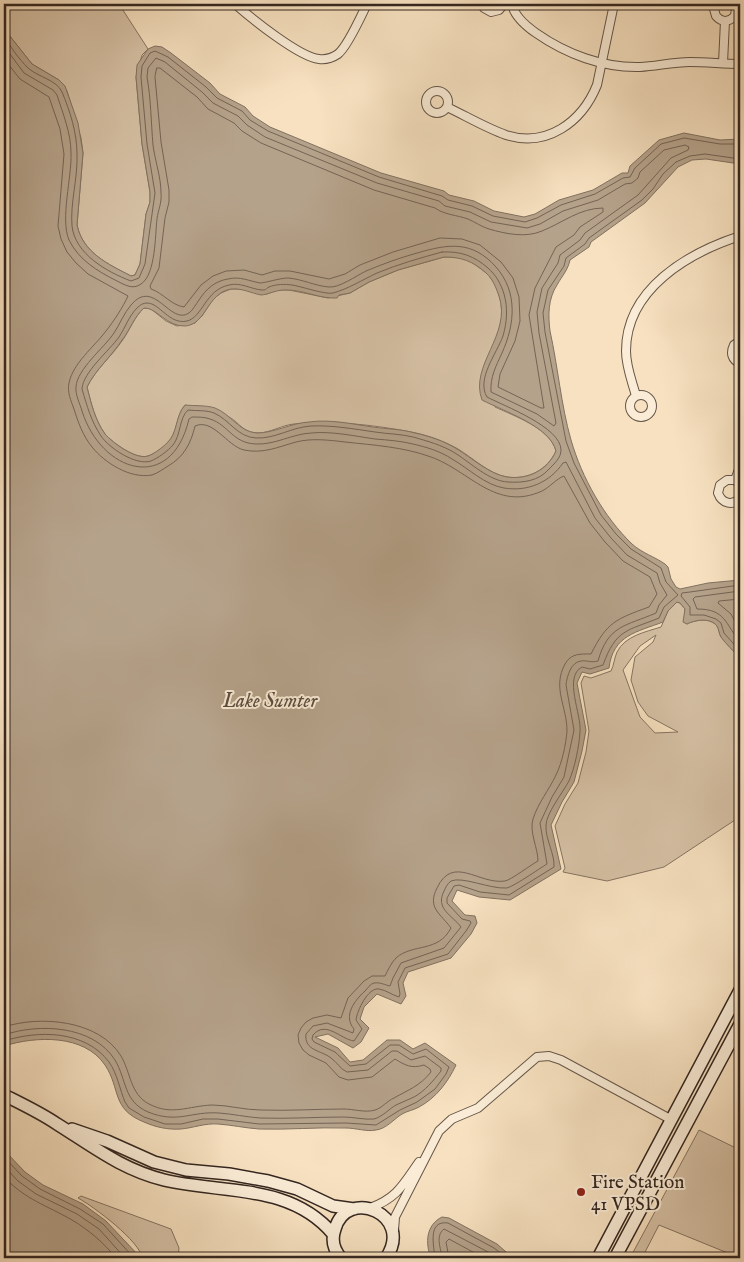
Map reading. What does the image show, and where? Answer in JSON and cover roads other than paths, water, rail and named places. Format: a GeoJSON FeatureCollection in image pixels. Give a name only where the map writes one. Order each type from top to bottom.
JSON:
{"type":"FeatureCollection","features":[{"type":"Feature","properties":{"kind":"main road"},"geometry":{"type":"LineString","coordinates":[[598,1258],[740,990]]}},
{"type":"Feature","properties":{"kind":"main road"},"geometry":{"type":"LineString","coordinates":[[615,1258],[740,1024]]}},
{"type":"Feature","properties":{"kind":"main road"},"geometry":{"type":"LineString","coordinates":[[5,1096],[56,1123],[96,1151],[129,1168],[163,1180],[198,1187],[264,1194],[295,1204],[323,1222],[333,1234],[337,1255]]}},
{"type":"Feature","properties":{"kind":"main road"},"geometry":{"type":"LineString","coordinates":[[672,1120],[686,1127]]}},
{"type":"Feature","properties":{"kind":"main road"},"geometry":{"type":"LineString","coordinates":[[56,1123],[108,1141],[154,1162],[186,1170],[229,1174],[268,1181],[297,1189],[333,1206],[354,1209],[370,1208],[379,1212],[391,1226],[396,1258]]}},
{"type":"Feature","properties":{"kind":"main road"},"geometry":{"type":"LineString","coordinates":[[333,1234],[340,1219],[354,1209]]}},
{"type":"Feature","properties":{"kind":"main road"},"geometry":{"type":"LineString","coordinates":[[386,1258],[391,1250],[393,1238]]}},
{"type":"Feature","properties":{"kind":"street"},"geometry":{"type":"LineString","coordinates":[[235,4],[277,37],[322,60],[332,57],[343,48],[367,4]]}},
{"type":"Feature","properties":{"kind":"street"},"geometry":{"type":"LineString","coordinates":[[482,4],[487,11],[495,12],[502,8],[504,4]]}},
{"type":"Feature","properties":{"kind":"street"},"geometry":{"type":"LineString","coordinates":[[512,4],[515,13],[521,20],[542,38],[578,56],[624,67],[690,62],[740,64]]}},
{"type":"Feature","properties":{"kind":"street"},"geometry":{"type":"LineString","coordinates":[[447,107],[507,135],[525,138],[543,136],[564,128],[581,114],[595,90],[614,4]]}},
{"type":"Feature","properties":{"kind":"street"},"geometry":{"type":"LineString","coordinates":[[716,4],[714,10],[716,16],[725,21],[735,16],[735,4]]}},
{"type":"Feature","properties":{"kind":"street"},"geometry":{"type":"LineString","coordinates":[[723,63],[725,21]]}},
{"type":"Feature","properties":{"kind":"street"},"geometry":{"type":"LineString","coordinates":[[636,396],[629,374],[626,350],[631,320],[640,302],[658,281],[688,260],[740,236]]}},
{"type":"Feature","properties":{"kind":"street"},"geometry":{"type":"LineString","coordinates":[[740,341],[734,346],[732,353],[735,360],[740,363]]}},
{"type":"Feature","properties":{"kind":"street"},"geometry":{"type":"LineString","coordinates":[[740,467],[738,482],[727,480],[718,489],[722,500],[729,503],[736,502],[740,498]]}},
{"type":"Feature","properties":{"kind":"street"},"geometry":{"type":"LineString","coordinates":[[370,1208],[384,1202],[397,1193],[445,1124],[478,1108],[536,1057],[549,1056],[561,1060],[672,1120]]}},
{"type":"Feature","properties":{"kind":"street"},"geometry":{"type":"LineString","coordinates":[[393,1238],[395,1217],[429,1148]]}},
{"type":"Feature","properties":{"kind":"water","name":"Lake Sumter"},"geometry":{"type":"Polygon","coordinates":[[[4,4],[7,4],[5,24],[9,35],[32,64],[59,80],[65,86],[78,123],[83,153],[77,225],[80,235],[91,250],[105,262],[131,276],[135,275],[140,264],[146,214],[150,202],[142,144],[136,77],[137,65],[148,49],[155,46],[162,47],[171,53],[210,83],[220,94],[245,107],[253,116],[270,127],[381,173],[474,201],[494,211],[524,217],[535,214],[559,200],[593,190],[622,173],[628,173],[630,166],[659,140],[684,133],[720,140],[740,139],[740,164],[706,159],[692,160],[678,167],[645,203],[591,242],[589,247],[570,260],[554,290],[550,301],[549,313],[550,331],[571,440],[581,468],[595,496],[612,522],[632,544],[668,567],[671,579],[676,587],[680,589],[708,583],[740,580],[740,657],[723,640],[718,627],[714,623],[707,620],[694,621],[687,624],[683,622],[685,609],[677,602],[668,611],[663,622],[636,632],[621,642],[615,648],[609,668],[590,674],[582,672],[577,683],[586,730],[582,751],[574,782],[551,825],[561,869],[510,900],[479,897],[457,890],[452,901],[465,915],[475,916],[477,923],[471,934],[451,958],[408,972],[403,983],[406,996],[401,1004],[377,994],[364,1007],[360,1019],[369,1028],[361,1042],[353,1048],[328,1034],[315,1037],[338,1048],[350,1062],[363,1060],[387,1040],[400,1040],[413,1049],[425,1043],[456,1065],[441,1089],[425,1103],[402,1114],[387,1126],[376,1130],[369,1131],[350,1128],[259,1129],[223,1124],[171,1129],[148,1124],[126,1111],[121,1105],[105,1065],[96,1055],[85,1048],[59,1040],[44,1039],[4,1046],[4,4]],[[450,257],[398,270],[369,282],[350,293],[339,295],[337,298],[293,290],[280,290],[261,295],[231,289],[217,296],[198,320],[185,326],[173,323],[144,308],[137,315],[125,336],[87,387],[99,423],[105,434],[113,442],[137,456],[143,457],[153,454],[171,439],[185,405],[215,408],[226,414],[245,430],[257,433],[317,421],[341,422],[399,430],[426,436],[457,449],[487,469],[500,475],[515,478],[530,475],[543,468],[552,458],[556,451],[552,442],[545,434],[525,420],[482,400],[481,374],[500,324],[501,310],[497,290],[488,275],[476,265],[450,257]]]}},
{"type":"Feature","properties":{"kind":"water"},"geometry":{"type":"Polygon","coordinates":[[[4,1150],[25,1172],[43,1185],[83,1204],[106,1221],[139,1256],[137,1258],[4,1258],[4,1150]]]}},
{"type":"Feature","properties":{"kind":"water"},"geometry":{"type":"Polygon","coordinates":[[[442,1217],[449,1218],[497,1244],[513,1258],[431,1258],[428,1235],[433,1225],[442,1217]]]}},
{"type":"Feature","properties":{"kind":"place","name":"Fire Station 41 VPSD"},"geometry":{"type":"Point","coordinates":[581,1192]}}]}
